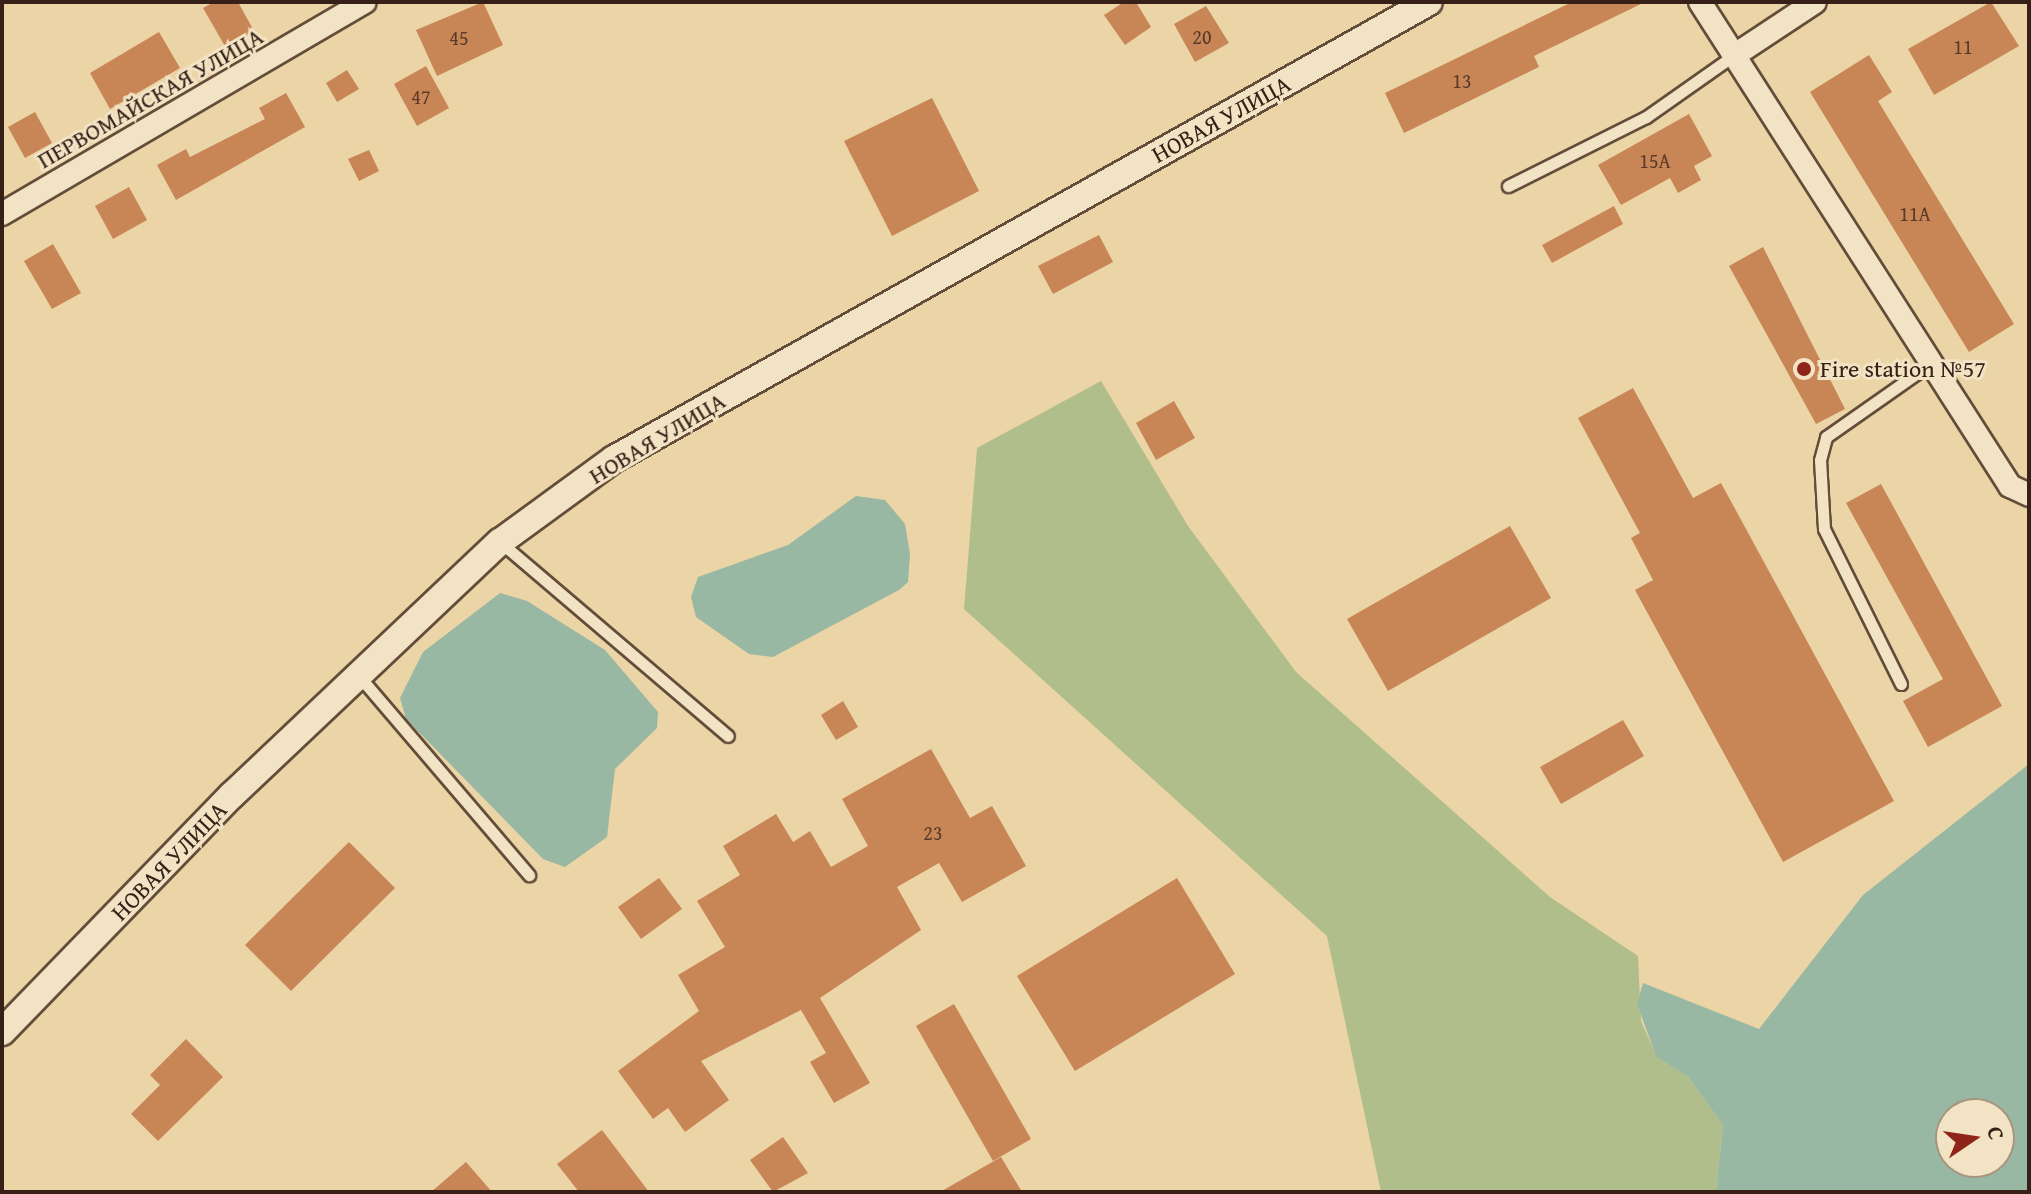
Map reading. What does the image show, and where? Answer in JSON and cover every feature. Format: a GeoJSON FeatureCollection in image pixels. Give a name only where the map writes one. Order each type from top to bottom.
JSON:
{"type":"FeatureCollection","features":[{"type":"Feature","properties":{"kind":"street","name":"ПЕРВОМАЙСКАЯ УЛИЦА"},"geometry":{"type":"LineString","coordinates":[[2,214],[365,2]]}},
{"type":"Feature","properties":{"kind":"street","name":"НОВАЯ УЛИЦА"},"geometry":{"type":"LineString","coordinates":[[2,1032],[358,676],[500,542],[614,459],[1429,2]]}},
{"type":"Feature","properties":{"kind":"street"},"geometry":{"type":"LineString","coordinates":[[1700,2],[1738,53],[2010,486],[2029,495]]}},
{"type":"Feature","properties":{"kind":"street"},"geometry":{"type":"LineString","coordinates":[[1738,53],[1815,2]]}},
{"type":"Feature","properties":{"kind":"lane"},"geometry":{"type":"LineString","coordinates":[[1508,186],[1646,117],[1738,53]]}},
{"type":"Feature","properties":{"kind":"lane"},"geometry":{"type":"LineString","coordinates":[[1901,684],[1824,529],[1820,460],[1826,437],[1933,361]]}},
{"type":"Feature","properties":{"kind":"lane"},"geometry":{"type":"LineString","coordinates":[[500,542],[728,736]]}},
{"type":"Feature","properties":{"kind":"lane"},"geometry":{"type":"LineString","coordinates":[[358,676],[529,875]]}},
{"type":"Feature","properties":{"kind":"shaded area"},"geometry":{"type":"Polygon","coordinates":[[[1101,381],[1188,526],[1296,672],[1550,897],[1638,956],[1641,1021],[1656,1055],[1688,1077],[1723,1125],[1716,1192],[1381,1192],[1327,936],[964,609],[977,448],[1101,381]]]}},
{"type":"Feature","properties":{"kind":"shaded area"},"geometry":{"type":"Polygon","coordinates":[[[856,496],[885,500],[905,524],[910,554],[908,582],[899,590],[773,657],[749,654],[696,617],[691,597],[698,577],[788,545],[856,496]]]}},
{"type":"Feature","properties":{"kind":"shaded area"},"geometry":{"type":"Polygon","coordinates":[[[500,593],[527,601],[605,650],[658,712],[657,728],[615,769],[607,837],[565,867],[543,859],[406,719],[400,698],[423,652],[500,593]]]}},
{"type":"Feature","properties":{"kind":"shaded area"},"geometry":{"type":"Polygon","coordinates":[[[2029,764],[2029,1192],[1716,1192],[1723,1125],[1688,1077],[1656,1056],[1637,1004],[1643,983],[1759,1029],[1863,895],[2029,764]]]}},
{"type":"Feature","properties":{"kind":"building"},"geometry":{"type":"Polygon","coordinates":[[[214,2],[238,2],[254,31],[226,48],[203,8],[214,2]]]}},
{"type":"Feature","properties":{"kind":"building"},"geometry":{"type":"Polygon","coordinates":[[[483,2],[503,45],[437,76],[416,30],[483,2]]]}},
{"type":"Feature","properties":{"kind":"building"},"geometry":{"type":"Polygon","coordinates":[[[1124,2],[1136,2],[1151,27],[1125,45],[1104,15],[1124,2]]]}},
{"type":"Feature","properties":{"kind":"building"},"geometry":{"type":"Polygon","coordinates":[[[1572,2],[1645,2],[1534,56],[1539,67],[1404,133],[1385,93],[1572,2]]]}},
{"type":"Feature","properties":{"kind":"building"},"geometry":{"type":"Polygon","coordinates":[[[1991,2],[2019,46],[1934,95],[1908,49],[1991,2]]]}},
{"type":"Feature","properties":{"kind":"building"},"geometry":{"type":"Polygon","coordinates":[[[1206,6],[1229,43],[1195,62],[1174,24],[1206,6]]]}},
{"type":"Feature","properties":{"kind":"building"},"geometry":{"type":"Polygon","coordinates":[[[159,32],[180,68],[110,109],[90,73],[159,32]]]}},
{"type":"Feature","properties":{"kind":"building"},"geometry":{"type":"Polygon","coordinates":[[[1869,55],[1892,92],[1878,101],[2014,324],[1969,352],[1810,92],[1869,55]]]}},
{"type":"Feature","properties":{"kind":"building"},"geometry":{"type":"Polygon","coordinates":[[[426,66],[449,108],[417,126],[394,84],[426,66]]]}},
{"type":"Feature","properties":{"kind":"building"},"geometry":{"type":"Polygon","coordinates":[[[347,70],[359,89],[337,102],[326,83],[347,70]]]}},
{"type":"Feature","properties":{"kind":"building"},"geometry":{"type":"Polygon","coordinates":[[[286,93],[305,127],[176,200],[157,165],[186,149],[190,157],[265,119],[259,108],[286,93]]]}},
{"type":"Feature","properties":{"kind":"building"},"geometry":{"type":"Polygon","coordinates":[[[932,98],[979,191],[892,236],[844,141],[932,98]]]}},
{"type":"Feature","properties":{"kind":"building"},"geometry":{"type":"Polygon","coordinates":[[[35,112],[52,143],[25,158],[8,127],[35,112]]]}},
{"type":"Feature","properties":{"kind":"building"},"geometry":{"type":"Polygon","coordinates":[[[1689,114],[1712,156],[1694,166],[1701,180],[1678,193],[1670,178],[1621,205],[1598,165],[1689,114]]]}},
{"type":"Feature","properties":{"kind":"building"},"geometry":{"type":"Polygon","coordinates":[[[369,150],[379,171],[359,181],[348,159],[369,150]]]}},
{"type":"Feature","properties":{"kind":"building"},"geometry":{"type":"Polygon","coordinates":[[[129,187],[147,220],[113,239],[95,206],[129,187]]]}},
{"type":"Feature","properties":{"kind":"building"},"geometry":{"type":"Polygon","coordinates":[[[1614,206],[1623,224],[1552,263],[1542,245],[1614,206]]]}},
{"type":"Feature","properties":{"kind":"building"},"geometry":{"type":"Polygon","coordinates":[[[1099,235],[1113,262],[1053,294],[1038,266],[1099,235]]]}},
{"type":"Feature","properties":{"kind":"building"},"geometry":{"type":"Polygon","coordinates":[[[53,244],[81,293],[52,309],[24,261],[53,244]]]}},
{"type":"Feature","properties":{"kind":"building","name":"Fire station №57"},"geometry":{"type":"Polygon","coordinates":[[[1763,247],[1845,409],[1816,424],[1729,266],[1763,247]]]}},
{"type":"Feature","properties":{"kind":"building"},"geometry":{"type":"Polygon","coordinates":[[[1633,388],[1693,498],[1721,483],[1894,801],[1783,862],[1635,590],[1653,580],[1631,538],[1640,533],[1578,418],[1633,388]]]}},
{"type":"Feature","properties":{"kind":"building"},"geometry":{"type":"Polygon","coordinates":[[[1174,401],[1195,438],[1156,460],[1136,423],[1174,401]]]}},
{"type":"Feature","properties":{"kind":"building"},"geometry":{"type":"Polygon","coordinates":[[[1881,484],[2002,706],[1928,747],[1903,701],[1943,679],[1846,503],[1881,484]]]}},
{"type":"Feature","properties":{"kind":"building"},"geometry":{"type":"Polygon","coordinates":[[[1510,526],[1551,598],[1388,691],[1347,619],[1510,526]]]}},
{"type":"Feature","properties":{"kind":"building"},"geometry":{"type":"Polygon","coordinates":[[[843,701],[858,727],[836,740],[821,715],[843,701]]]}},
{"type":"Feature","properties":{"kind":"building"},"geometry":{"type":"Polygon","coordinates":[[[1623,720],[1644,756],[1561,804],[1540,767],[1623,720]]]}},
{"type":"Feature","properties":{"kind":"building"},"geometry":{"type":"Polygon","coordinates":[[[931,749],[970,818],[992,806],[1026,866],[962,902],[939,863],[897,887],[921,930],[820,998],[870,1083],[834,1103],[810,1062],[826,1053],[801,1010],[701,1061],[729,1100],[685,1132],[668,1108],[653,1119],[618,1071],[699,1011],[678,975],[725,947],[697,901],[740,875],[723,846],[776,814],[793,842],[810,831],[831,867],[868,846],[842,799],[931,749]]]}},
{"type":"Feature","properties":{"kind":"building"},"geometry":{"type":"Polygon","coordinates":[[[349,842],[395,888],[291,991],[245,945],[349,842]]]}},
{"type":"Feature","properties":{"kind":"building"},"geometry":{"type":"Polygon","coordinates":[[[659,878],[682,909],[641,939],[618,907],[659,878]]]}},
{"type":"Feature","properties":{"kind":"building"},"geometry":{"type":"Polygon","coordinates":[[[1177,878],[1235,974],[1075,1071],[1017,976],[1177,878]]]}},
{"type":"Feature","properties":{"kind":"building"},"geometry":{"type":"Polygon","coordinates":[[[954,1004],[1031,1139],[993,1161],[916,1026],[954,1004]]]}},
{"type":"Feature","properties":{"kind":"building"},"geometry":{"type":"Polygon","coordinates":[[[186,1039],[223,1077],[158,1141],[131,1114],[160,1085],[150,1075],[186,1039]]]}},
{"type":"Feature","properties":{"kind":"building"},"geometry":{"type":"Polygon","coordinates":[[[602,1130],[649,1192],[579,1192],[557,1164],[602,1130]]]}},
{"type":"Feature","properties":{"kind":"building"},"geometry":{"type":"Polygon","coordinates":[[[783,1137],[808,1173],[773,1192],[750,1160],[783,1137]]]}},
{"type":"Feature","properties":{"kind":"building"},"geometry":{"type":"Polygon","coordinates":[[[1001,1157],[1022,1192],[940,1192],[1001,1157]]]}},
{"type":"Feature","properties":{"kind":"building"},"geometry":{"type":"Polygon","coordinates":[[[466,1162],[492,1192],[431,1192],[466,1162]]]}},
{"type":"Feature","properties":{"kind":"place","name":"Fire station №57"},"geometry":{"type":"Point","coordinates":[1804,369]}}]}
